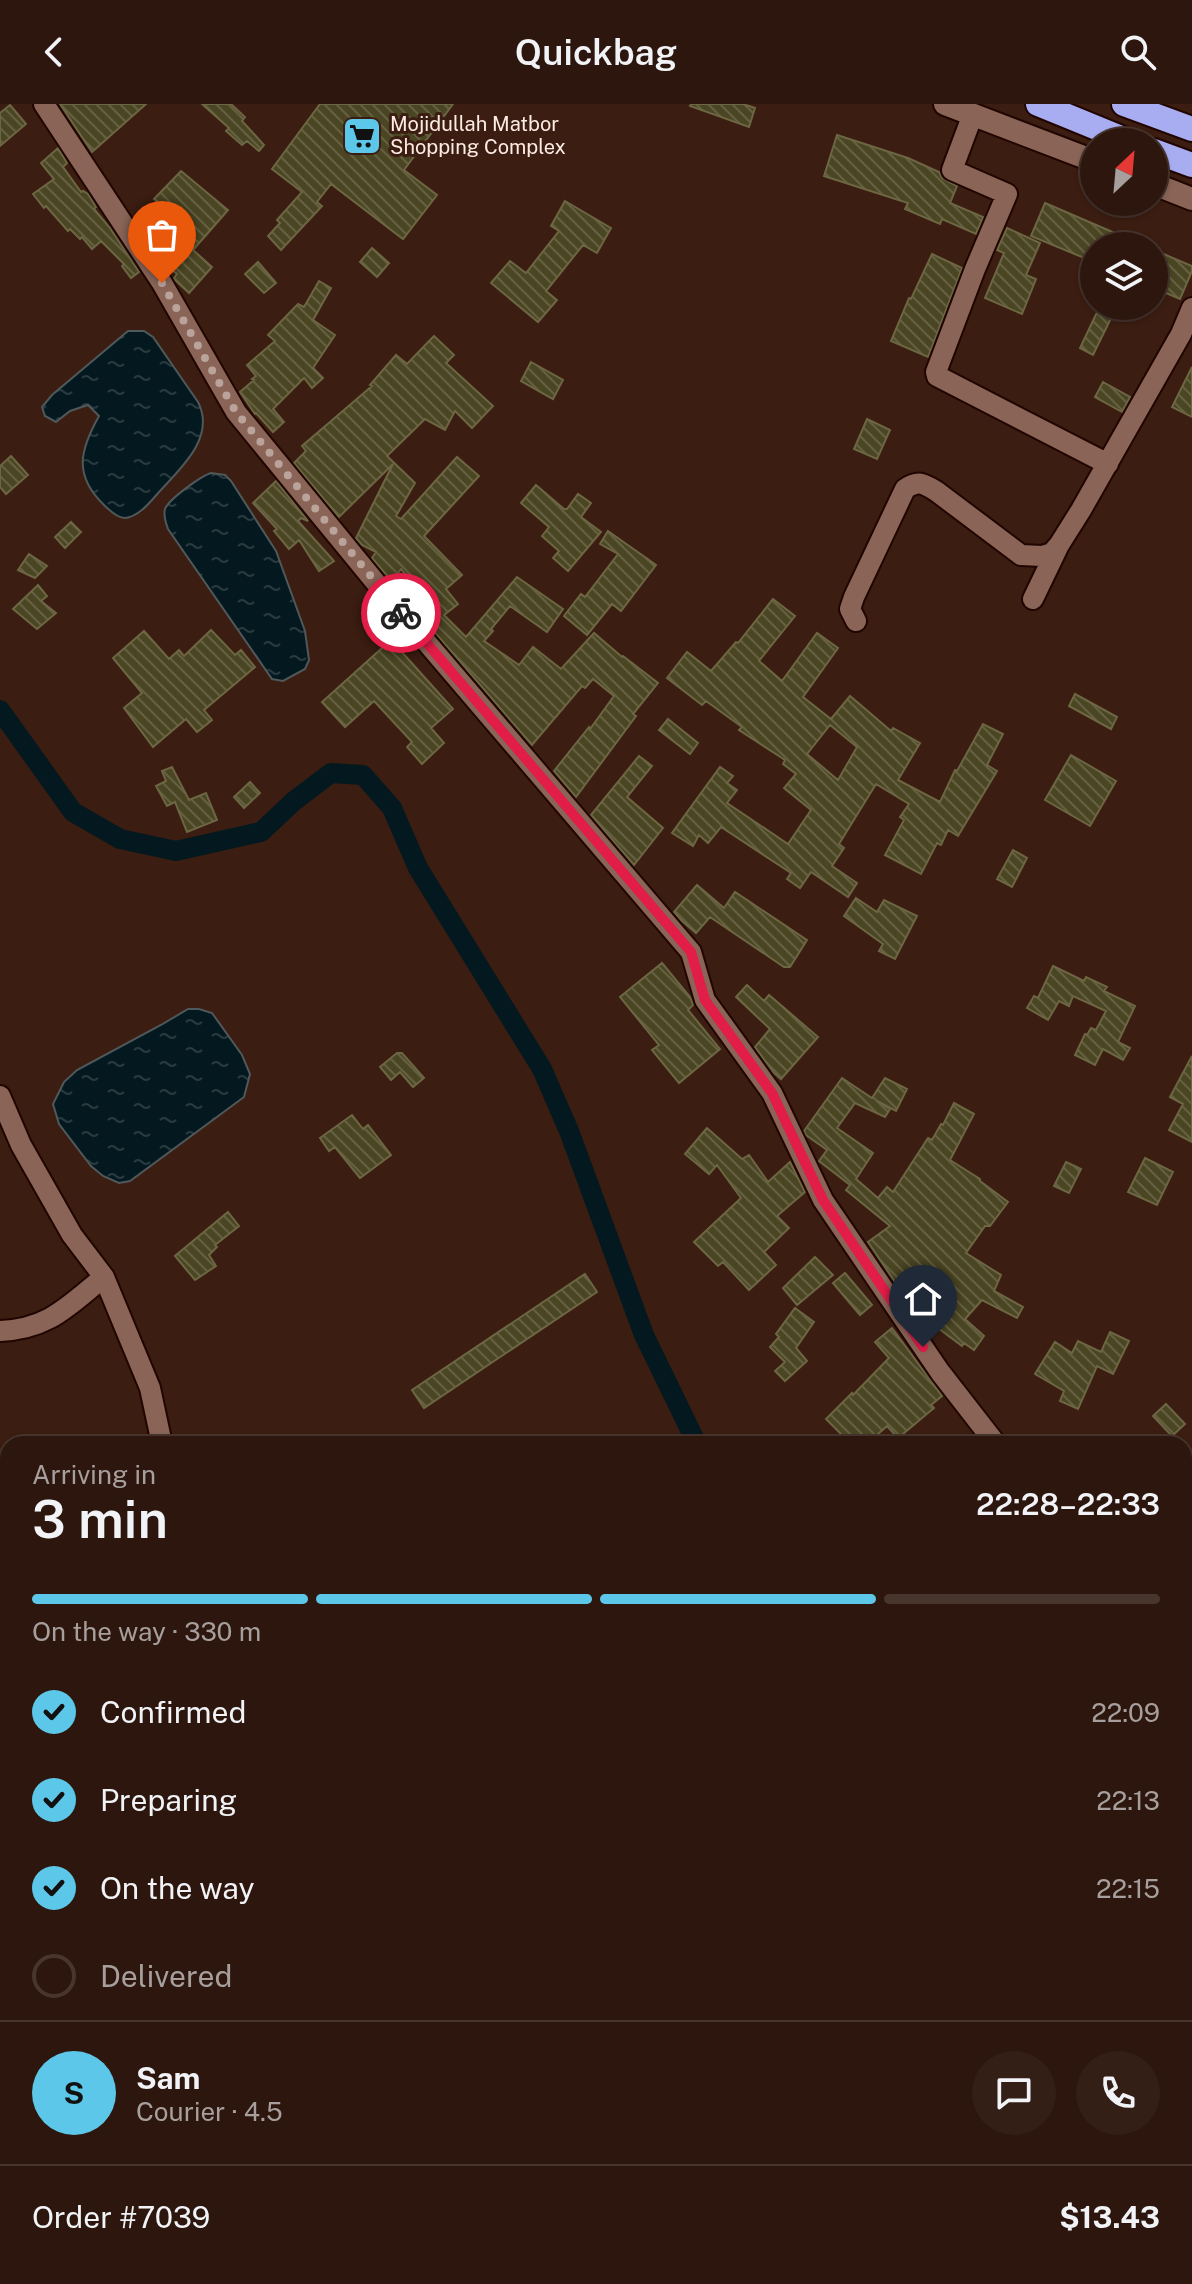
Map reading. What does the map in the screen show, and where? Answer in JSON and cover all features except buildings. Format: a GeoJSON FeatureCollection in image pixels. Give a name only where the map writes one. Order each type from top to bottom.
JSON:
{"type":"FeatureCollection","features":[{"type":"Feature","properties":{"kind":"highway"},"geometry":{"type":"LineString","coordinates":[[1038,104],[1097,128]]}},
{"type":"Feature","properties":{"kind":"highway"},"geometry":{"type":"LineString","coordinates":[[1124,104],[1192,129]]}},
{"type":"Feature","properties":{"kind":"highway"},"geometry":{"type":"LineString","coordinates":[[1168,156],[1192,165]]}},
{"type":"Feature","properties":{"kind":"street"},"geometry":{"type":"LineString","coordinates":[[44,104],[162,283],[236,412],[410,625],[691,952],[705,1000],[772,1093],[823,1200],[940,1372],[990,1436]]}},
{"type":"Feature","properties":{"kind":"street"},"geometry":{"type":"LineString","coordinates":[[945,104],[1080,156]]}},
{"type":"Feature","properties":{"kind":"street"},"geometry":{"type":"LineString","coordinates":[[973,114],[952,170],[1007,194],[975,269],[937,376],[1108,464]]}},
{"type":"Feature","properties":{"kind":"street"},"geometry":{"type":"LineString","coordinates":[[1168,190],[1192,199]]}},
{"type":"Feature","properties":{"kind":"street"},"geometry":{"type":"LineString","coordinates":[[1033,599],[1059,545],[1181,334],[1192,308]]}},
{"type":"Feature","properties":{"kind":"street"},"geometry":{"type":"LineString","coordinates":[[856,621],[850,609],[854,597],[905,489],[914,483],[922,482],[936,491],[1021,555],[1042,556],[1052,553],[1059,545]]}},
{"type":"Feature","properties":{"kind":"street"},"geometry":{"type":"LineString","coordinates":[[0,1096],[21,1145],[72,1235],[104,1277],[150,1388],[160,1436]]}},
{"type":"Feature","properties":{"kind":"street"},"geometry":{"type":"LineString","coordinates":[[0,1331],[23,1330],[51,1319],[104,1277]]}},
{"type":"Feature","properties":{"kind":"water"},"geometry":{"type":"Polygon","coordinates":[[[128,331],[144,331],[153,337],[198,402],[203,427],[194,451],[177,473],[144,508],[125,518],[104,505],[87,483],[84,473],[84,451],[99,416],[88,405],[70,411],[56,422],[45,416],[42,407],[128,331]]]}},
{"type":"Feature","properties":{"kind":"water"},"geometry":{"type":"Polygon","coordinates":[[[211,473],[225,475],[231,481],[276,551],[305,631],[309,660],[305,669],[283,681],[272,679],[168,529],[164,514],[168,505],[186,488],[211,473]]]}},
{"type":"Feature","properties":{"kind":"water"},"geometry":{"type":"Polygon","coordinates":[[[188,1009],[212,1013],[242,1055],[250,1074],[244,1097],[130,1181],[119,1183],[103,1176],[91,1166],[59,1124],[53,1104],[64,1082],[77,1070],[188,1009]]]}},
{"type":"Feature","properties":{"kind":"waterway"},"geometry":{"type":"LineString","coordinates":[[0,710],[73,812],[120,839],[176,851],[261,832],[294,801],[331,773],[363,775],[392,808],[418,868],[542,1069],[569,1131],[644,1335],[693,1436]]}},
{"type":"Feature","properties":{"kind":"way so far"},"geometry":{"type":"LineString","coordinates":[[162,283],[236,412],[401,613]]}},
{"type":"Feature","properties":{"kind":"place","name":"Mojidullah Matbor Shopping Complex"},"geometry":{"type":"Point","coordinates":[362,136]}},
{"type":"Feature","properties":{"kind":"route"},"geometry":{"type":"LineString","coordinates":[[401,613],[691,952],[705,1000],[772,1093],[823,1200],[923,1347]]}}]}
